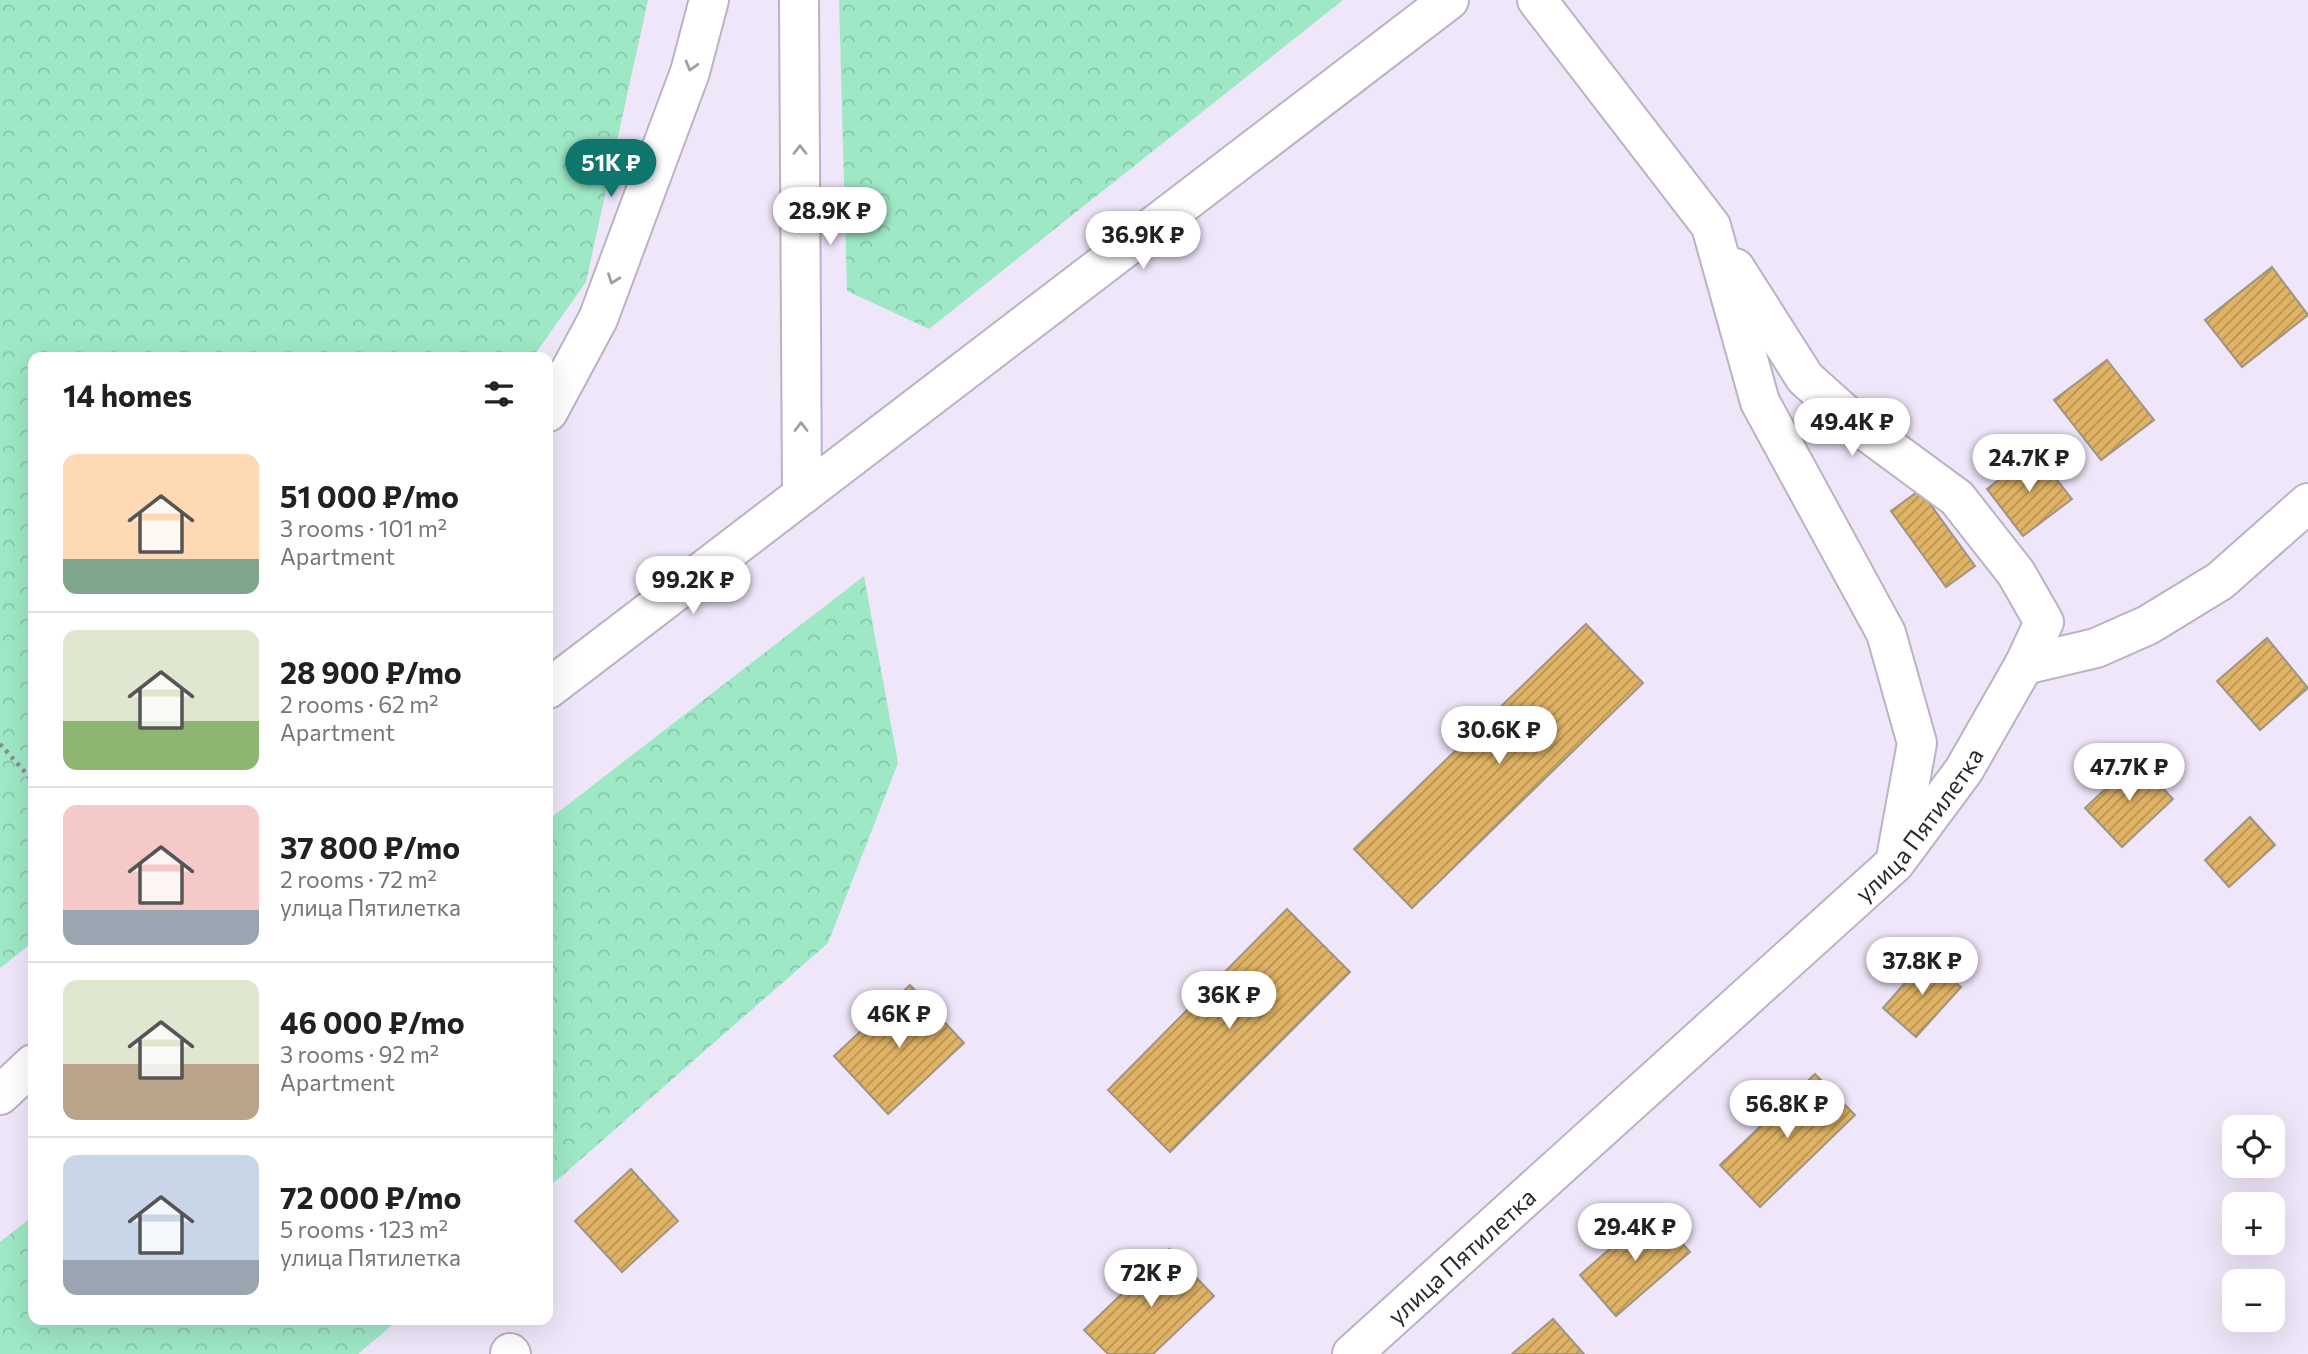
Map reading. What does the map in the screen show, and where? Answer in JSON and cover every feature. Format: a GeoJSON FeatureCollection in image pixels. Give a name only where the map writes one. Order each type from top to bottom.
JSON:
{"type":"FeatureCollection","features":[{"type":"Feature","properties":{"kind":"street"},"geometry":{"type":"LineString","coordinates":[[553,403],[598,318],[690,72],[709,0]]}},
{"type":"Feature","properties":{"kind":"street"},"geometry":{"type":"LineString","coordinates":[[799,0],[802,495]]}},
{"type":"Feature","properties":{"kind":"street"},"geometry":{"type":"LineString","coordinates":[[553,685],[1449,0]]}},
{"type":"Feature","properties":{"kind":"street"},"geometry":{"type":"LineString","coordinates":[[1537,0],[1711,226],[1760,402],[1886,633],[1917,743],[1895,863]]}},
{"type":"Feature","properties":{"kind":"street","name":"улица Пятилетка"},"geometry":{"type":"LineString","coordinates":[[1352,1354],[1895,863],[1964,770],[2024,665],[2044,622],[2016,573],[1956,498],[1855,423],[1805,378],[1715,237]]}},
{"type":"Feature","properties":{"kind":"street"},"geometry":{"type":"LineString","coordinates":[[2024,665],[2096,648],[2148,625],[2220,581],[2308,503]]}},
{"type":"Feature","properties":{"kind":"street"},"geometry":{"type":"LineString","coordinates":[[0,1095],[28,1069]]}},
{"type":"Feature","properties":{"kind":"street"},"geometry":{"type":"LineString","coordinates":[[0,1103],[28,1082]]}},
{"type":"Feature","properties":{"kind":"path"},"geometry":{"type":"LineString","coordinates":[[0,744],[28,775]]}},
{"type":"Feature","properties":{"kind":"green space"},"geometry":{"type":"Polygon","coordinates":[[[0,0],[648,0],[586,282],[537,352],[28,352],[28,946],[0,968],[0,0]]]}},
{"type":"Feature","properties":{"kind":"green space"},"geometry":{"type":"Polygon","coordinates":[[[839,0],[1343,0],[929,329],[847,291],[839,0]]]}},
{"type":"Feature","properties":{"kind":"green space"},"geometry":{"type":"Polygon","coordinates":[[[864,576],[898,763],[828,943],[553,1184],[553,816],[864,576]]]}},
{"type":"Feature","properties":{"kind":"green space"},"geometry":{"type":"Polygon","coordinates":[[[28,1220],[28,1325],[392,1325],[358,1354],[0,1354],[0,1242],[28,1220]]]}},
{"type":"Feature","properties":{"kind":"building"},"geometry":{"type":"Polygon","coordinates":[[[2272,267],[2308,315],[2242,367],[2205,320],[2272,267]]]}},
{"type":"Feature","properties":{"kind":"building"},"geometry":{"type":"Polygon","coordinates":[[[2107,360],[2154,420],[2101,460],[2054,400],[2107,360]]]}},
{"type":"Feature","properties":{"kind":"building"},"geometry":{"type":"Polygon","coordinates":[[[2035,452],[2072,499],[2023,536],[1987,489],[2035,452]]]}},
{"type":"Feature","properties":{"kind":"building"},"geometry":{"type":"Polygon","coordinates":[[[1920,490],[1975,566],[1946,587],[1891,511],[1920,490]]]}},
{"type":"Feature","properties":{"kind":"building"},"geometry":{"type":"Polygon","coordinates":[[[1586,624],[1643,683],[1412,908],[1354,849],[1586,624]]]}},
{"type":"Feature","properties":{"kind":"building"},"geometry":{"type":"Polygon","coordinates":[[[2267,638],[2308,688],[2260,730],[2217,681],[2267,638]]]}},
{"type":"Feature","properties":{"kind":"building"},"geometry":{"type":"Polygon","coordinates":[[[2136,760],[2173,799],[2122,847],[2085,808],[2136,760]]]}},
{"type":"Feature","properties":{"kind":"building"},"geometry":{"type":"Polygon","coordinates":[[[2250,817],[2275,845],[2229,887],[2205,860],[2250,817]]]}},
{"type":"Feature","properties":{"kind":"building"},"geometry":{"type":"Polygon","coordinates":[[[1287,909],[1350,972],[1170,1152],[1108,1090],[1287,909]]]}},
{"type":"Feature","properties":{"kind":"building"},"geometry":{"type":"Polygon","coordinates":[[[1927,958],[1961,987],[1916,1037],[1883,1008],[1927,958]]]}},
{"type":"Feature","properties":{"kind":"building"},"geometry":{"type":"Polygon","coordinates":[[[910,985],[964,1043],[888,1114],[834,1056],[910,985]]]}},
{"type":"Feature","properties":{"kind":"building"},"geometry":{"type":"Polygon","coordinates":[[[1815,1074],[1855,1115],[1760,1207],[1720,1165],[1815,1074]]]}},
{"type":"Feature","properties":{"kind":"building"},"geometry":{"type":"Polygon","coordinates":[[[631,1169],[678,1221],[622,1272],[575,1221],[631,1169]]]}},
{"type":"Feature","properties":{"kind":"building"},"geometry":{"type":"Polygon","coordinates":[[[1653,1211],[1690,1252],[1616,1316],[1580,1275],[1653,1211]]]}},
{"type":"Feature","properties":{"kind":"building"},"geometry":{"type":"Polygon","coordinates":[[[1169,1249],[1214,1296],[1153,1354],[1108,1354],[1084,1330],[1169,1249]]]}},
{"type":"Feature","properties":{"kind":"building"},"geometry":{"type":"Polygon","coordinates":[[[1553,1319],[1584,1354],[1512,1354],[1553,1319]]]}}]}
